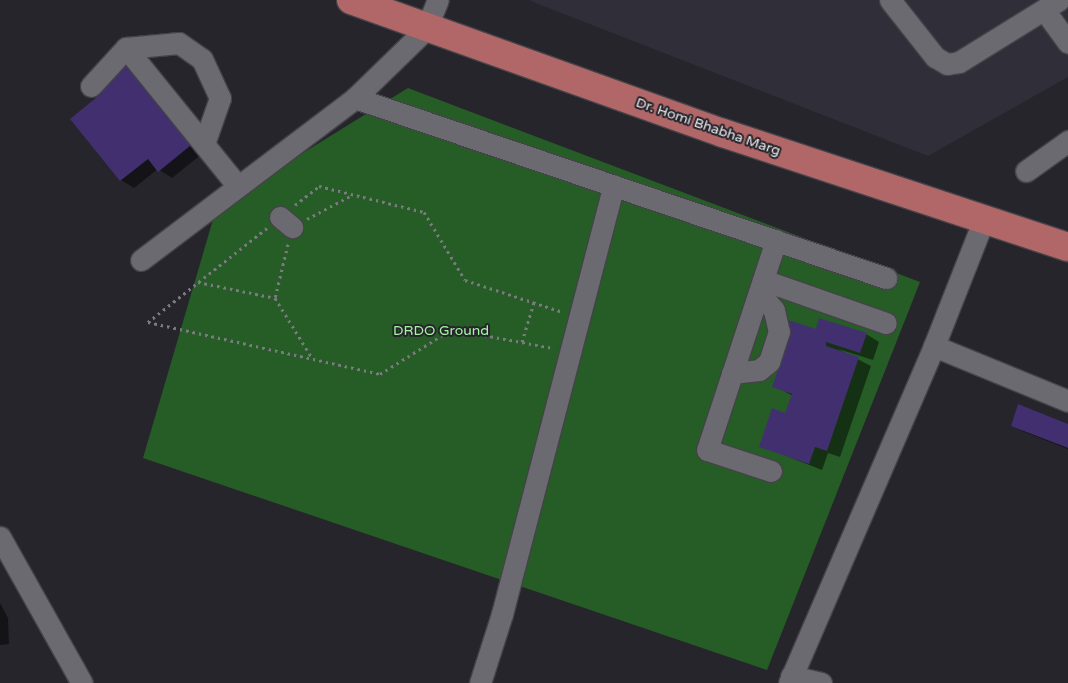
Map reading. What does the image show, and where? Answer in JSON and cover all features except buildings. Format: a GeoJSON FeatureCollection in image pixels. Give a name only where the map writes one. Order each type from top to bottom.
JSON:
{"type":"FeatureCollection","features":[{"type":"Feature","properties":{"kind":"main road","name":"Dr. Homi Bhabha Marg"},"geometry":{"type":"LineString","coordinates":[[351,0],[426,29],[1068,247]]}},
{"type":"Feature","properties":{"kind":"street"},"geometry":{"type":"LineString","coordinates":[[141,260],[237,185],[355,98],[426,29],[438,0]]}},
{"type":"Feature","properties":{"kind":"street"},"geometry":{"type":"LineString","coordinates":[[890,0],[935,57],[947,64],[959,62],[1052,6],[1068,43]]}},
{"type":"Feature","properties":{"kind":"street"},"geometry":{"type":"LineString","coordinates":[[90,86],[126,48],[179,43],[202,59],[220,98],[204,144]]}},
{"type":"Feature","properties":{"kind":"street"},"geometry":{"type":"LineString","coordinates":[[126,48],[237,185]]}},
{"type":"Feature","properties":{"kind":"street"},"geometry":{"type":"LineString","coordinates":[[355,98],[886,278]]}},
{"type":"Feature","properties":{"kind":"street"},"geometry":{"type":"LineString","coordinates":[[1026,171],[1068,141]]}},
{"type":"Feature","properties":{"kind":"street"},"geometry":{"type":"LineString","coordinates":[[480,683],[502,614],[614,185]]}},
{"type":"Feature","properties":{"kind":"street"},"geometry":{"type":"LineString","coordinates":[[821,683],[790,680],[934,346],[984,219]]}},
{"type":"Feature","properties":{"kind":"street"},"geometry":{"type":"LineString","coordinates":[[771,471],[706,450],[776,240]]}},
{"type":"Feature","properties":{"kind":"street"},"geometry":{"type":"LineString","coordinates":[[761,286],[886,323]]}},
{"type":"Feature","properties":{"kind":"street"},"geometry":{"type":"LineString","coordinates":[[732,374],[760,370],[769,362],[778,332],[774,310],[761,286]]}},
{"type":"Feature","properties":{"kind":"street"},"geometry":{"type":"LineString","coordinates":[[934,346],[1068,400]]}},
{"type":"Feature","properties":{"kind":"street"},"geometry":{"type":"LineString","coordinates":[[0,537],[79,681]]}},
{"type":"Feature","properties":{"kind":"path"},"geometry":{"type":"LineString","coordinates":[[313,359],[275,298],[286,222],[319,186],[424,212],[465,280],[580,317]]}},
{"type":"Feature","properties":{"kind":"path"},"geometry":{"type":"LineString","coordinates":[[354,195],[286,222],[198,282],[148,322],[380,374],[452,329],[570,352]]}},
{"type":"Feature","properties":{"kind":"path"},"geometry":{"type":"LineString","coordinates":[[198,282],[275,298]]}},
{"type":"Feature","properties":{"kind":"path"},"geometry":{"type":"LineString","coordinates":[[522,342],[534,302]]}},
{"type":"Feature","properties":{"kind":"shaded area"},"geometry":{"type":"Polygon","coordinates":[[[528,0],[1068,0],[1068,77],[928,156],[528,0]]]}},
{"type":"Feature","properties":{"kind":"green space","name":"DRDO Ground"},"geometry":{"type":"Polygon","coordinates":[[[408,88],[920,282],[767,670],[143,458],[217,206],[408,88]]]}}]}
